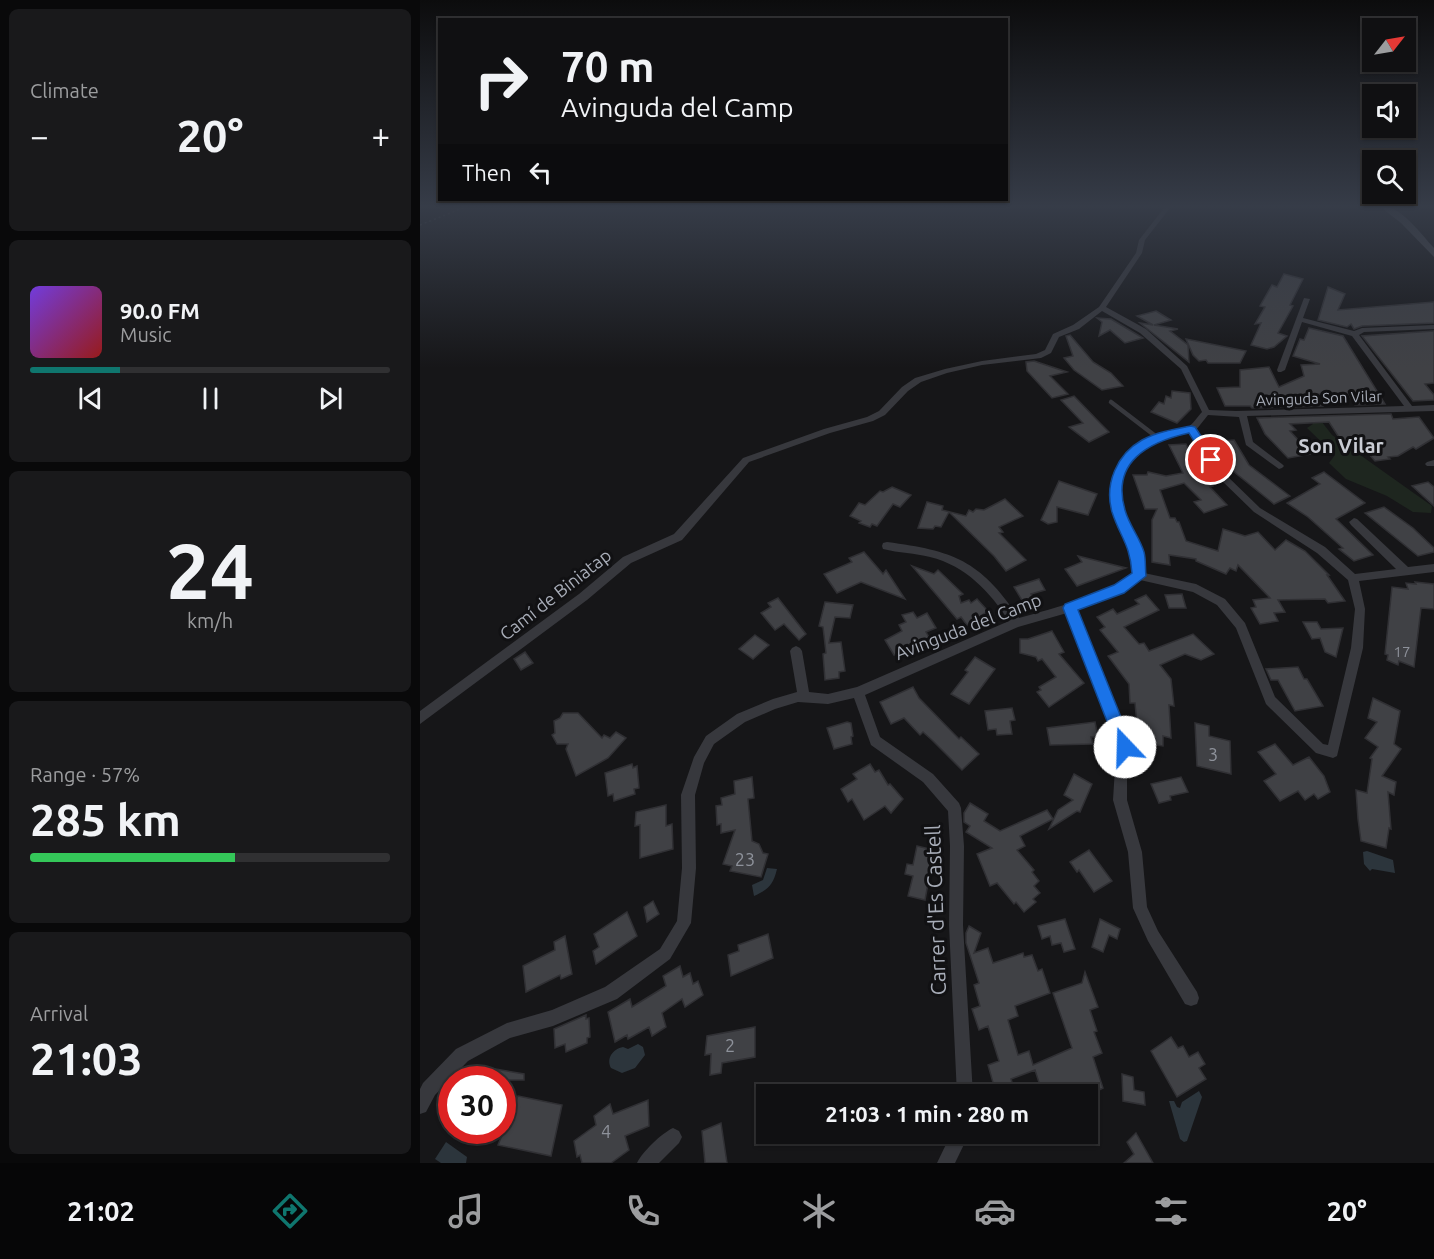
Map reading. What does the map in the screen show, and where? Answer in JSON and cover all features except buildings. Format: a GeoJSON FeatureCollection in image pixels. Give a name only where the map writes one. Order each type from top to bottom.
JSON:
{"type":"FeatureCollection","features":[{"type":"Feature","properties":{"kind":"street","name":"Camí de Biniatap"},"geometry":{"type":"LineString","coordinates":[[420,718],[503,658],[627,560],[678,537],[746,460],[826,431],[870,419],[882,413],[905,389],[927,377],[982,363],[1038,356],[1048,351],[1056,336],[1076,327],[1102,308],[1135,259]]}},
{"type":"Feature","properties":{"kind":"street"},"geometry":{"type":"LineString","coordinates":[[1281,370],[1306,299]]}},
{"type":"Feature","properties":{"kind":"street"},"geometry":{"type":"LineString","coordinates":[[1102,308],[1143,331],[1184,368],[1206,412],[1191,429],[1145,443],[1119,471],[1115,490],[1118,511],[1137,553],[1139,576],[1196,588],[1221,602],[1241,626],[1270,700],[1320,749],[1333,752],[1357,648],[1360,609],[1353,578],[1321,550],[1257,510],[1221,475],[1191,429]]}},
{"type":"Feature","properties":{"kind":"street"},"geometry":{"type":"LineString","coordinates":[[1300,319],[1355,334],[1410,409]]}},
{"type":"Feature","properties":{"kind":"street"},"geometry":{"type":"LineString","coordinates":[[1355,334],[1362,330],[1434,327]]}},
{"type":"Feature","properties":{"kind":"street","name":"Avinguda Son Vilar"},"geometry":{"type":"LineString","coordinates":[[1206,412],[1434,408]]}},
{"type":"Feature","properties":{"kind":"street"},"geometry":{"type":"LineString","coordinates":[[1242,413],[1249,443],[1279,466]]}},
{"type":"Feature","properties":{"kind":"street"},"geometry":{"type":"LineString","coordinates":[[1354,522],[1404,570]]}},
{"type":"Feature","properties":{"kind":"street"},"geometry":{"type":"LineString","coordinates":[[887,546],[936,554],[968,566],[1002,600],[1016,623]]}},
{"type":"Feature","properties":{"kind":"street"},"geometry":{"type":"LineString","coordinates":[[1353,578],[1404,570],[1427,571],[1434,568]]}},
{"type":"Feature","properties":{"kind":"street","name":"Avinguda del Camp"},"geometry":{"type":"LineString","coordinates":[[420,1106],[429,1089],[462,1055],[507,1031],[553,1018],[611,993],[665,954],[684,923],[688,868],[688,795],[698,761],[710,740],[741,718],[773,704],[804,698],[828,699],[858,692],[1016,623],[1070,608],[1119,589],[1139,576]]}},
{"type":"Feature","properties":{"kind":"street"},"geometry":{"type":"LineString","coordinates":[[1070,608],[1125,747],[1120,768],[1120,800],[1135,852],[1140,908],[1153,936],[1191,998]]}},
{"type":"Feature","properties":{"kind":"street"},"geometry":{"type":"LineString","coordinates":[[796,651],[804,698]]}},
{"type":"Feature","properties":{"kind":"street","name":"Carrer d'Es Castell"},"geometry":{"type":"LineString","coordinates":[[858,692],[875,741],[928,778],[954,808],[957,846],[956,925],[964,1084]]}},
{"type":"Feature","properties":{"kind":"street"},"geometry":{"type":"LineString","coordinates":[[646,1163],[673,1137]]}},
{"type":"Feature","properties":{"kind":"street"},"geometry":{"type":"LineString","coordinates":[[946,1163],[955,1144]]}},
{"type":"Feature","properties":{"kind":"lane"},"geometry":{"type":"LineString","coordinates":[[1111,402],[1158,438]]}},
{"type":"Feature","properties":{"kind":"shaded area"},"geometry":{"type":"Polygon","coordinates":[[[1309,417],[1318,417],[1332,435],[1432,506],[1431,513],[1413,512],[1387,496],[1346,479],[1329,463],[1335,455],[1307,428],[1313,424],[1309,417]]]}},
{"type":"Feature","properties":{"kind":"shaded area"},"geometry":{"type":"Polygon","coordinates":[[[1367,851],[1393,860],[1395,873],[1372,869],[1370,871],[1364,864],[1363,852],[1367,851]]]}},
{"type":"Feature","properties":{"kind":"shaded area"},"geometry":{"type":"Polygon","coordinates":[[[767,868],[777,869],[774,879],[767,889],[754,896],[752,885],[763,880],[767,868]]]}},
{"type":"Feature","properties":{"kind":"shaded area"},"geometry":{"type":"Polygon","coordinates":[[[638,1044],[643,1047],[645,1055],[635,1068],[622,1073],[611,1068],[609,1061],[613,1052],[619,1048],[628,1049],[638,1044]]]}},
{"type":"Feature","properties":{"kind":"shaded area"},"geometry":{"type":"Polygon","coordinates":[[[1199,1091],[1202,1097],[1187,1141],[1184,1142],[1180,1139],[1169,1101],[1174,1101],[1180,1108],[1182,1102],[1199,1091]]]}},
{"type":"Feature","properties":{"kind":"shaded area"},"geometry":{"type":"Polygon","coordinates":[[[445,1144],[449,1144],[467,1157],[466,1163],[441,1163],[435,1159],[445,1144]]]}},
{"type":"Feature","properties":{"kind":"district","name":"Son Vilar"},"geometry":{"type":"Point","coordinates":[1341,445]}},
{"type":"Feature","properties":{"kind":"route"},"geometry":{"type":"LineString","coordinates":[[1125,747],[1070,608],[1119,589],[1139,576],[1140,566],[1137,553],[1118,511],[1115,490],[1119,471],[1130,457],[1145,443],[1191,429],[1211,460]]}}]}
